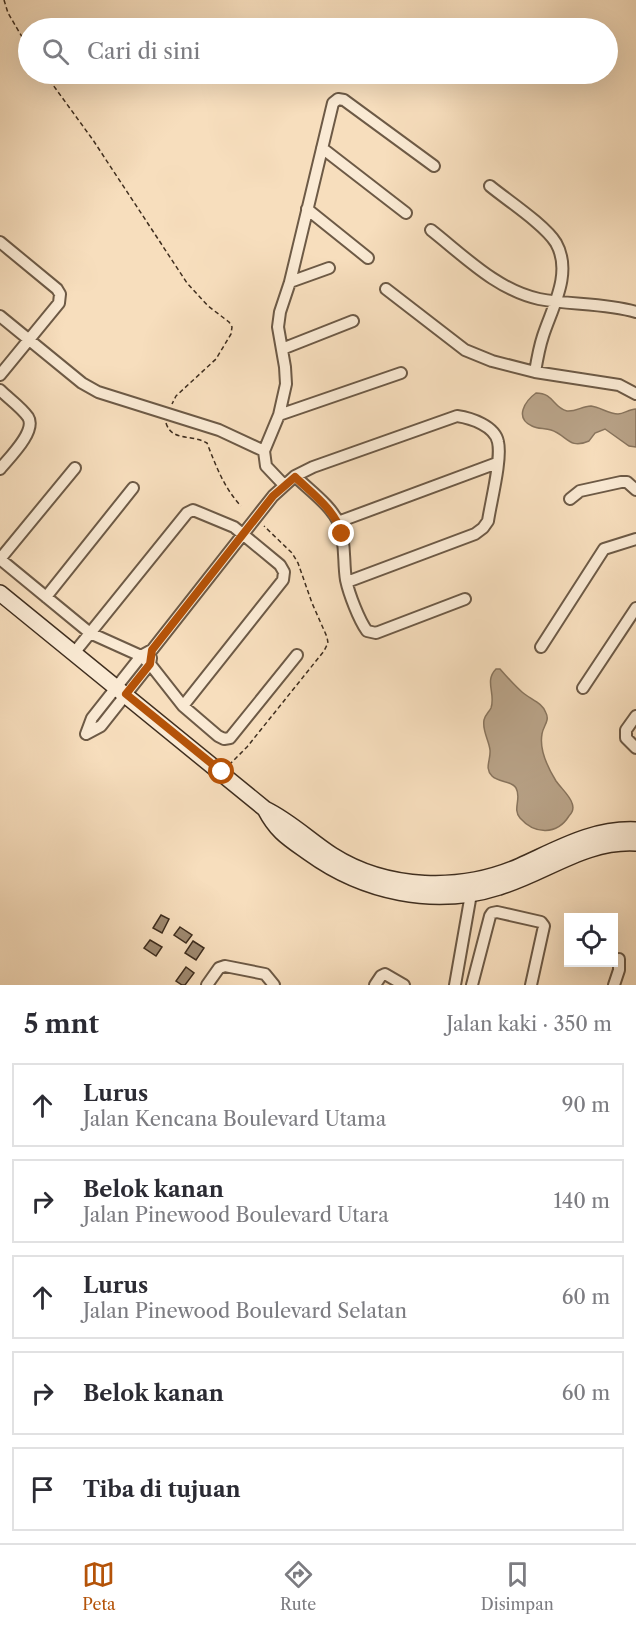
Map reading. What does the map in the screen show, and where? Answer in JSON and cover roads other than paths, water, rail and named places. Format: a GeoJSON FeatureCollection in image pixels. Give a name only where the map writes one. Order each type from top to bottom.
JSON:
{"type":"FeatureCollection","features":[{"type":"Feature","properties":{"kind":"street"},"geometry":{"type":"LineString","coordinates":[[284,485],[266,466],[264,451],[279,415],[286,384],[278,327],[333,103],[338,99],[344,100],[434,166]]}},
{"type":"Feature","properties":{"kind":"street"},"geometry":{"type":"LineString","coordinates":[[322,148],[406,213]]}},
{"type":"Feature","properties":{"kind":"street"},"geometry":{"type":"LineString","coordinates":[[490,186],[546,231],[556,244],[561,261],[561,282],[556,302],[542,337],[535,372]]}},
{"type":"Feature","properties":{"kind":"street"},"geometry":{"type":"LineString","coordinates":[[307,209],[368,258]]}},
{"type":"Feature","properties":{"kind":"street"},"geometry":{"type":"LineString","coordinates":[[431,230],[501,285],[556,302],[636,312]]}},
{"type":"Feature","properties":{"kind":"street"},"geometry":{"type":"LineString","coordinates":[[0,242],[57,289],[60,294],[59,303],[0,375]]}},
{"type":"Feature","properties":{"kind":"street"},"geometry":{"type":"LineString","coordinates":[[290,282],[329,268]]}},
{"type":"Feature","properties":{"kind":"street"},"geometry":{"type":"LineString","coordinates":[[386,289],[465,350],[492,361],[535,372],[619,385],[636,393]]}},
{"type":"Feature","properties":{"kind":"street"},"geometry":{"type":"LineString","coordinates":[[0,316],[82,383],[98,392],[208,426],[264,451]]}},
{"type":"Feature","properties":{"kind":"street"},"geometry":{"type":"LineString","coordinates":[[282,349],[353,321]]}},
{"type":"Feature","properties":{"kind":"street"},"geometry":{"type":"LineString","coordinates":[[279,415],[401,373]]}},
{"type":"Feature","properties":{"kind":"street"},"geometry":{"type":"LineString","coordinates":[[0,390],[28,416],[31,424],[29,433],[0,469]]}},
{"type":"Feature","properties":{"kind":"street"},"geometry":{"type":"LineString","coordinates":[[121,691],[141,656],[152,650],[243,534],[284,485],[295,477],[313,466],[457,416],[471,418],[492,431],[498,440],[497,463],[488,521],[483,528],[475,534],[347,582]]}},
{"type":"Feature","properties":{"kind":"street"},"geometry":{"type":"LineString","coordinates":[[338,522],[497,463]]}},
{"type":"Feature","properties":{"kind":"street"},"geometry":{"type":"LineString","coordinates":[[75,468],[0,559],[90,633],[141,656],[183,706],[224,739],[230,738],[297,655]]}},
{"type":"Feature","properties":{"kind":"street"},"geometry":{"type":"LineString","coordinates":[[295,477],[330,510],[338,522],[342,534],[347,582],[363,625],[368,631],[376,633],[465,599]]}},
{"type":"Feature","properties":{"kind":"street"},"geometry":{"type":"LineString","coordinates":[[570,499],[580,491],[627,482],[636,490]]}},
{"type":"Feature","properties":{"kind":"street"},"geometry":{"type":"LineString","coordinates":[[46,597],[133,488]]}},
{"type":"Feature","properties":{"kind":"street"},"geometry":{"type":"LineString","coordinates":[[74,653],[187,513],[193,510],[234,527],[280,565],[284,572],[283,580],[183,706]]}},
{"type":"Feature","properties":{"kind":"street"},"geometry":{"type":"LineString","coordinates":[[541,646],[604,549],[636,539]]}},
{"type":"Feature","properties":{"kind":"street"},"geometry":{"type":"LineString","coordinates":[[0,593],[265,809],[282,817],[333,855],[358,868],[409,882],[470,888],[499,887],[600,845],[636,843]]}},
{"type":"Feature","properties":{"kind":"street"},"geometry":{"type":"LineString","coordinates":[[584,688],[636,608]]}},
{"type":"Feature","properties":{"kind":"street"},"geometry":{"type":"LineString","coordinates":[[121,691],[150,664],[152,650]]}},
{"type":"Feature","properties":{"kind":"street"},"geometry":{"type":"LineString","coordinates":[[636,716],[626,730],[626,738],[636,748]]}},
{"type":"Feature","properties":{"kind":"street"},"geometry":{"type":"LineString","coordinates":[[470,888],[573,841],[597,833],[636,830]]}},
{"type":"Feature","properties":{"kind":"street"},"geometry":{"type":"LineString","coordinates":[[455,985],[470,888]]}},
{"type":"Feature","properties":{"kind":"street"},"geometry":{"type":"LineString","coordinates":[[472,985],[490,916],[497,912],[541,922],[544,926],[531,985]]}},
{"type":"Feature","properties":{"kind":"street"},"geometry":{"type":"LineString","coordinates":[[614,985],[619,970],[619,959]]}},
{"type":"Feature","properties":{"kind":"street"},"geometry":{"type":"LineString","coordinates":[[207,985],[219,968],[225,966],[265,974],[274,985]]}},
{"type":"Feature","properties":{"kind":"street"},"geometry":{"type":"LineString","coordinates":[[375,985],[385,974],[404,985]]}}]}
